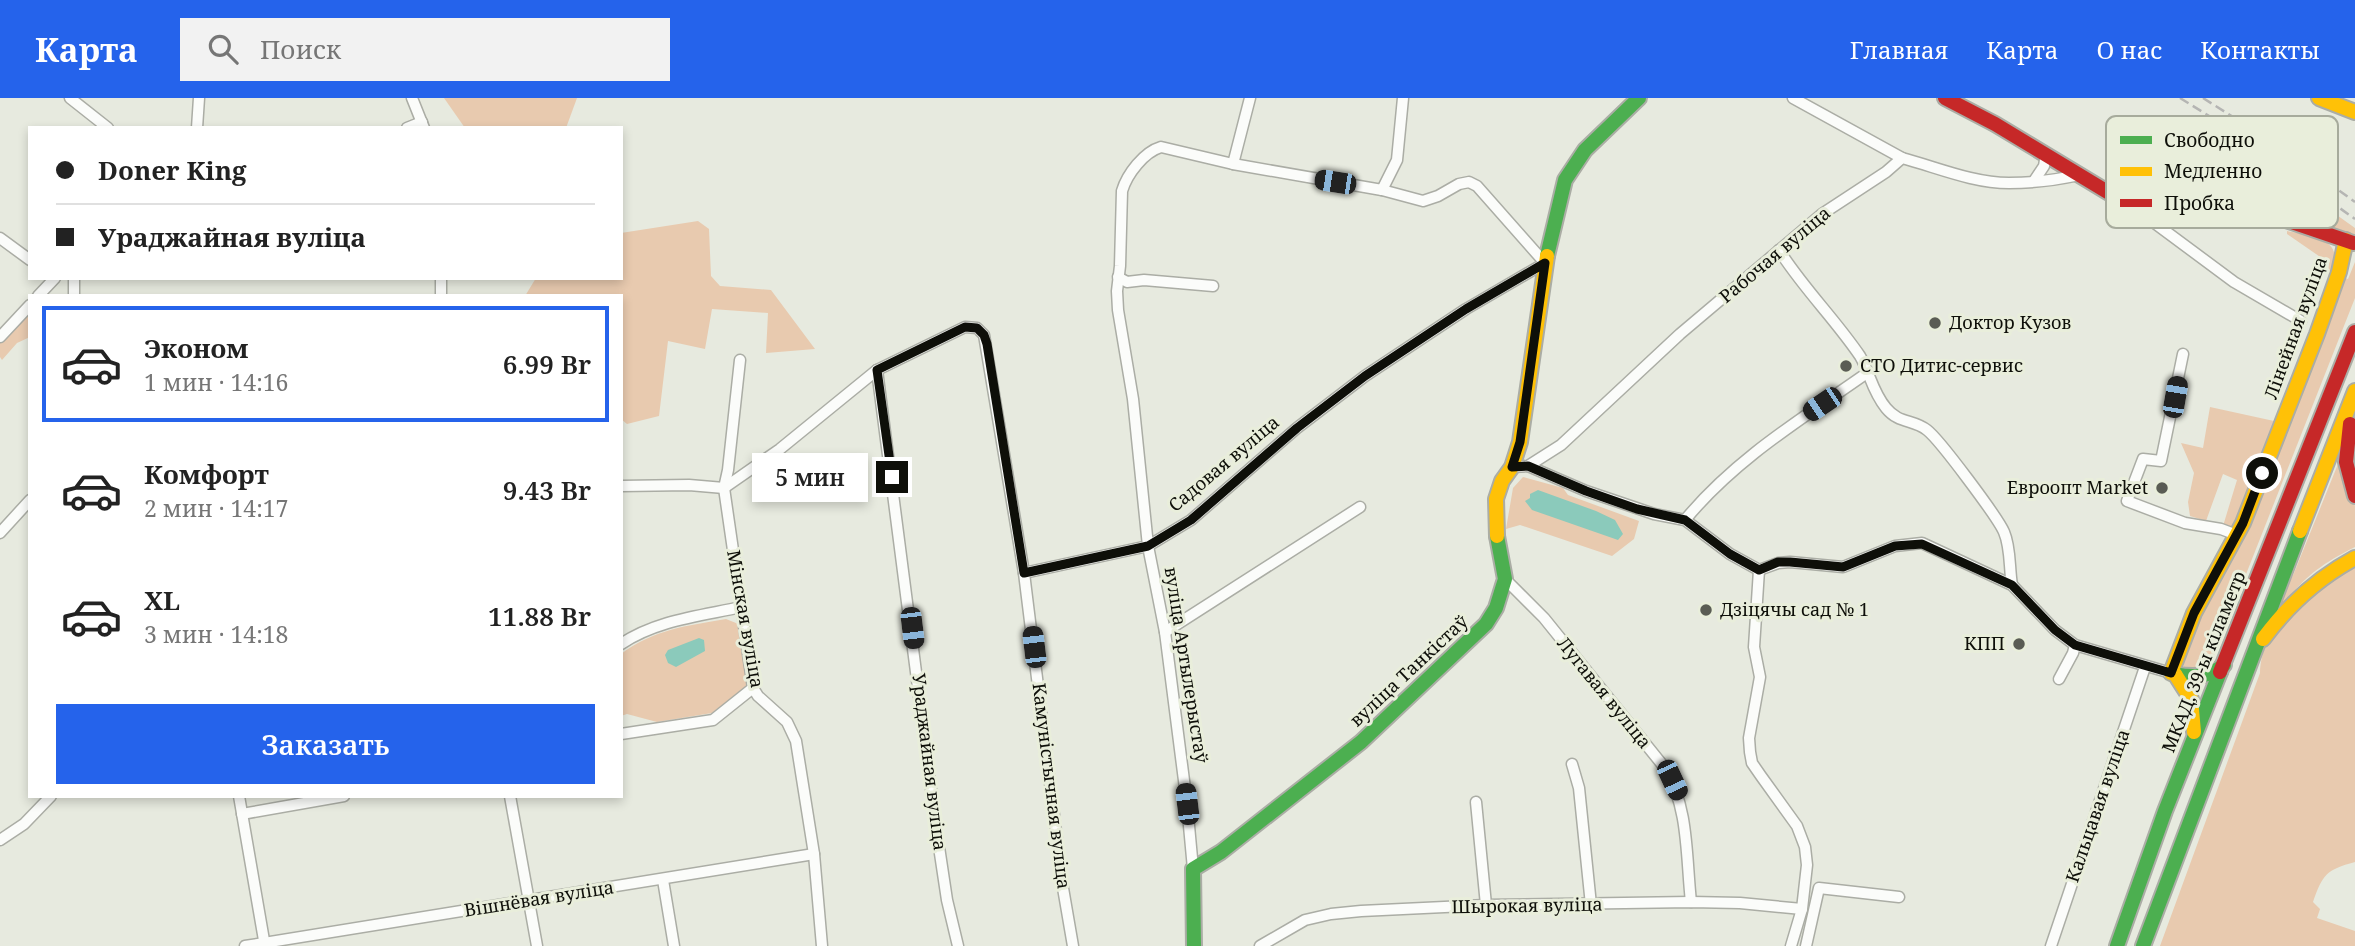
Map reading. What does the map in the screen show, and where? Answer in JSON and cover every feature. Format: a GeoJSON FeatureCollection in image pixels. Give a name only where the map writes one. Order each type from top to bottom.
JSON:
{"type":"FeatureCollection","features":[{"type":"Feature","properties":{"kind":"main road"},"geometry":{"type":"LineString","coordinates":[[1505,579],[1497,544],[1494,516],[1496,499],[1502,481],[1512,467],[1520,442],[1545,263],[1565,180],[1584,150],[1639,98]]}},
{"type":"Feature","properties":{"kind":"main road","name":"Лінейная вуліца"},"geometry":{"type":"LineString","coordinates":[[1945,98],[1995,124],[2106,191]]}},
{"type":"Feature","properties":{"kind":"main road"},"geometry":{"type":"LineString","coordinates":[[2319,98],[2355,112]]}},
{"type":"Feature","properties":{"kind":"main road","name":"Лінейная вуліца"},"geometry":{"type":"LineString","coordinates":[[2173,673],[2194,613],[2237,535],[2351,242],[2310,228]]}},
{"type":"Feature","properties":{"kind":"main road","name":"МКАД, 39-ы кіламетр"},"geometry":{"type":"LineString","coordinates":[[2117,946],[2165,811],[2355,332]]}},
{"type":"Feature","properties":{"kind":"main road"},"geometry":{"type":"LineString","coordinates":[[2355,391],[2346,450],[2348,473],[2355,496]]}},
{"type":"Feature","properties":{"kind":"main road"},"geometry":{"type":"LineString","coordinates":[[2143,946],[2250,656],[2355,391]]}},
{"type":"Feature","properties":{"kind":"main road"},"geometry":{"type":"LineString","coordinates":[[2250,656],[2302,594],[2334,568],[2355,558]]}},
{"type":"Feature","properties":{"kind":"main road","name":"вуліца Танкістаў"},"geometry":{"type":"LineString","coordinates":[[1193,869],[1221,852],[1361,742],[1486,624],[1496,608],[1505,579]]}},
{"type":"Feature","properties":{"kind":"main road"},"geometry":{"type":"LineString","coordinates":[[2173,673],[2197,678],[2217,671],[2224,665]]}},
{"type":"Feature","properties":{"kind":"main road"},"geometry":{"type":"LineString","coordinates":[[2173,673],[2191,699],[2195,736]]}},
{"type":"Feature","properties":{"kind":"main road","name":"вуліца Артылерыстаў"},"geometry":{"type":"LineString","coordinates":[[1193,869],[1194,946]]}},
{"type":"Feature","properties":{"kind":"street"},"geometry":{"type":"LineString","coordinates":[[69,98],[105,126]]}},
{"type":"Feature","properties":{"kind":"street"},"geometry":{"type":"LineString","coordinates":[[197,126],[199,98]]}},
{"type":"Feature","properties":{"kind":"street"},"geometry":{"type":"LineString","coordinates":[[412,98],[423,125]]}},
{"type":"Feature","properties":{"kind":"street"},"geometry":{"type":"LineString","coordinates":[[1250,98],[1233,164],[1382,190],[1423,201],[1459,184],[1472,183],[1545,263]]}},
{"type":"Feature","properties":{"kind":"street"},"geometry":{"type":"LineString","coordinates":[[1382,190],[1397,160],[1403,98]]}},
{"type":"Feature","properties":{"kind":"street"},"geometry":{"type":"LineString","coordinates":[[1793,98],[1902,158],[1975,178],[2007,183],[2080,176]]}},
{"type":"Feature","properties":{"kind":"street","name":"вуліца Артылерыстаў"},"geometry":{"type":"LineString","coordinates":[[1193,869],[1165,632],[1148,546],[1133,398],[1118,310],[1122,191],[1124,182],[1151,150],[1161,147],[1233,164]]}},
{"type":"Feature","properties":{"kind":"street"},"geometry":{"type":"LineString","coordinates":[[2034,181],[2044,166],[2046,154]]}},
{"type":"Feature","properties":{"kind":"street","name":"Рабочая вуліца"},"geometry":{"type":"LineString","coordinates":[[1512,467],[1528,466],[1561,446],[1680,334],[1779,250],[1822,214],[1886,172],[1902,158]]}},
{"type":"Feature","properties":{"kind":"street"},"geometry":{"type":"LineString","coordinates":[[2161,228],[2234,282],[2301,321]]}},
{"type":"Feature","properties":{"kind":"street"},"geometry":{"type":"LineString","coordinates":[[0,238],[28,259]]}},
{"type":"Feature","properties":{"kind":"street"},"geometry":{"type":"LineString","coordinates":[[1779,250],[1793,272],[1862,359],[1872,387],[1885,407],[1895,418],[1929,431],[1998,522],[2008,543],[2012,585]]}},
{"type":"Feature","properties":{"kind":"street","name":"Садовая вуліца"},"geometry":{"type":"LineString","coordinates":[[1024,573],[1148,546],[1191,520],[1297,428],[1365,376],[1456,316],[1545,263]]}},
{"type":"Feature","properties":{"kind":"street"},"geometry":{"type":"LineString","coordinates":[[1119,271],[1127,282],[1144,280],[1213,286]]}},
{"type":"Feature","properties":{"kind":"street"},"geometry":{"type":"LineString","coordinates":[[40,294],[52,280]]}},
{"type":"Feature","properties":{"kind":"street"},"geometry":{"type":"LineString","coordinates":[[0,337],[28,307]]}},
{"type":"Feature","properties":{"kind":"street","name":"Камуністычная вуліца"},"geometry":{"type":"LineString","coordinates":[[877,370],[965,327],[977,328],[984,335],[1024,573],[1063,888],[1073,946]]}},
{"type":"Feature","properties":{"kind":"street"},"geometry":{"type":"LineString","coordinates":[[2183,354],[2161,461],[2143,459],[2127,501],[2185,523],[2221,528],[2237,535]]}},
{"type":"Feature","properties":{"kind":"street","name":"Мінская вуліца"},"geometry":{"type":"LineString","coordinates":[[740,360],[724,488],[753,688],[758,696],[787,722],[796,741],[814,854],[822,946]]}},
{"type":"Feature","properties":{"kind":"street"},"geometry":{"type":"LineString","coordinates":[[623,485],[724,488],[780,449],[877,370]]}},
{"type":"Feature","properties":{"kind":"street","name":"Ураджайная вуліца"},"geometry":{"type":"LineString","coordinates":[[877,370],[936,827],[947,900],[958,946]]}},
{"type":"Feature","properties":{"kind":"street"},"geometry":{"type":"LineString","coordinates":[[1685,520],[1704,497],[1765,444],[1867,373]]}},
{"type":"Feature","properties":{"kind":"street"},"geometry":{"type":"LineString","coordinates":[[1528,466],[1637,509],[1685,520],[1730,554],[1759,570]]}},
{"type":"Feature","properties":{"kind":"street"},"geometry":{"type":"LineString","coordinates":[[0,533],[28,502]]}},
{"type":"Feature","properties":{"kind":"street"},"geometry":{"type":"LineString","coordinates":[[1165,632],[1360,506]]}},
{"type":"Feature","properties":{"kind":"street"},"geometry":{"type":"LineString","coordinates":[[1759,570],[1778,562],[1843,567],[1895,546],[1922,544],[2012,585],[2055,630],[2075,645],[2173,673]]}},
{"type":"Feature","properties":{"kind":"street"},"geometry":{"type":"LineString","coordinates":[[1759,570],[1754,647],[1760,677],[1749,752],[1752,763],[1797,826],[1805,847],[1807,865],[1802,909],[1791,946]]}},
{"type":"Feature","properties":{"kind":"street","name":"Лугавая вуліца"},"geometry":{"type":"LineString","coordinates":[[1505,579],[1544,618],[1672,780],[1683,810],[1691,902]]}},
{"type":"Feature","properties":{"kind":"street"},"geometry":{"type":"LineString","coordinates":[[623,643],[665,623],[741,607]]}},
{"type":"Feature","properties":{"kind":"street"},"geometry":{"type":"LineString","coordinates":[[2059,679],[2075,645]]}},
{"type":"Feature","properties":{"kind":"street","name":"Кальцавая вуліца"},"geometry":{"type":"LineString","coordinates":[[2051,946],[2145,667]]}},
{"type":"Feature","properties":{"kind":"street"},"geometry":{"type":"LineString","coordinates":[[623,734],[713,720],[753,688]]}},
{"type":"Feature","properties":{"kind":"street"},"geometry":{"type":"LineString","coordinates":[[1572,764],[1579,788],[1591,905]]}},
{"type":"Feature","properties":{"kind":"street"},"geometry":{"type":"LineString","coordinates":[[0,841],[24,824],[49,798]]}},
{"type":"Feature","properties":{"kind":"street"},"geometry":{"type":"LineString","coordinates":[[239,798],[265,944]]}},
{"type":"Feature","properties":{"kind":"street"},"geometry":{"type":"LineString","coordinates":[[242,814],[334,798]]}},
{"type":"Feature","properties":{"kind":"street"},"geometry":{"type":"LineString","coordinates":[[510,798],[537,946]]}},
{"type":"Feature","properties":{"kind":"street"},"geometry":{"type":"LineString","coordinates":[[1476,802],[1486,905]]}},
{"type":"Feature","properties":{"kind":"street","name":"Вішнёвая вуліца"},"geometry":{"type":"LineString","coordinates":[[244,946],[814,854]]}},
{"type":"Feature","properties":{"kind":"street"},"geometry":{"type":"LineString","coordinates":[[663,880],[674,946]]}},
{"type":"Feature","properties":{"kind":"street"},"geometry":{"type":"LineString","coordinates":[[1807,946],[1819,888],[1899,897]]}},
{"type":"Feature","properties":{"kind":"street","name":"Шырокая вуліца"},"geometry":{"type":"LineString","coordinates":[[1260,946],[1305,920],[1331,914],[1486,905],[1691,902],[1740,902],[1802,909]]}},
{"type":"Feature","properties":{"kind":"shaded area"},"geometry":{"type":"Polygon","coordinates":[[[444,98],[577,98],[567,126],[464,126],[444,98]]]}},
{"type":"Feature","properties":{"kind":"shaded area"},"geometry":{"type":"Polygon","coordinates":[[[2338,216],[2355,228],[2355,236],[2333,228],[2338,228],[2338,216]]]}},
{"type":"Feature","properties":{"kind":"shaded area"},"geometry":{"type":"Polygon","coordinates":[[[698,221],[709,229],[711,276],[720,286],[771,290],[815,349],[766,353],[768,313],[712,309],[705,349],[668,341],[659,416],[627,424],[623,421],[623,294],[526,294],[535,280],[623,280],[623,233],[698,221]]]}},
{"type":"Feature","properties":{"kind":"shaded area"},"geometry":{"type":"Polygon","coordinates":[[[2287,231],[2317,238],[2330,245],[2335,260],[2328,274],[2329,263],[2287,234],[2287,231]]]}},
{"type":"Feature","properties":{"kind":"shaded area"},"geometry":{"type":"Polygon","coordinates":[[[2355,262],[2355,298],[2211,663],[2208,668],[2186,670],[2181,661],[2342,277],[2348,279],[2355,262]]]}},
{"type":"Feature","properties":{"kind":"shaded area"},"geometry":{"type":"Polygon","coordinates":[[[28,313],[28,338],[17,343],[2,360],[0,343],[28,313]]]}},
{"type":"Feature","properties":{"kind":"shaded area"},"geometry":{"type":"Polygon","coordinates":[[[2210,407],[2274,421],[2233,526],[2223,526],[2237,480],[2223,474],[2206,521],[2190,516],[2188,502],[2194,473],[2181,443],[2203,448],[2210,407]]]}},
{"type":"Feature","properties":{"kind":"shaded area"},"geometry":{"type":"Polygon","coordinates":[[[2338,464],[2355,506],[2355,547],[2314,572],[2283,606],[2280,602],[2338,464]]]}},
{"type":"Feature","properties":{"kind":"shaded area"},"geometry":{"type":"Polygon","coordinates":[[[1523,477],[1563,488],[1568,495],[1639,521],[1634,539],[1612,556],[1520,525],[1506,529],[1513,488],[1523,477]]]}},
{"type":"Feature","properties":{"kind":"shaded area"},"geometry":{"type":"Polygon","coordinates":[[[2355,562],[2355,862],[2327,874],[2313,902],[2320,909],[2317,918],[2355,931],[2355,946],[2160,946],[2260,673],[2263,654],[2270,638],[2294,608],[2355,562]]]}},
{"type":"Feature","properties":{"kind":"shaded area"},"geometry":{"type":"Polygon","coordinates":[[[726,619],[741,625],[748,682],[745,688],[712,713],[657,722],[623,715],[623,653],[646,639],[684,627],[726,619]]]}},
{"type":"Feature","properties":{"kind":"water"},"geometry":{"type":"Polygon","coordinates":[[[1538,490],[1615,520],[1623,534],[1618,540],[1532,510],[1525,501],[1530,498],[1530,494],[1538,490]]]}},
{"type":"Feature","properties":{"kind":"water"},"geometry":{"type":"Polygon","coordinates":[[[699,638],[704,640],[705,651],[676,667],[668,663],[665,655],[668,650],[699,638]]]}},
{"type":"Feature","properties":{"kind":"railway"},"geometry":{"type":"LineString","coordinates":[[2180,98],[2209,116]]}},
{"type":"Feature","properties":{"kind":"railway"},"geometry":{"type":"LineString","coordinates":[[2203,98],[2232,116]]}},
{"type":"Feature","properties":{"kind":"railway"},"geometry":{"type":"LineString","coordinates":[[2338,190],[2355,202]]}},
{"type":"Feature","properties":{"kind":"railway"},"geometry":{"type":"LineString","coordinates":[[2338,207],[2355,219]]}},
{"type":"Feature","properties":{"kind":"traffic: fast"},"geometry":{"type":"LineString","coordinates":[[1547,256],[1565,180],[1585,150],[1639,98]]}},
{"type":"Feature","properties":{"kind":"traffic: fast"},"geometry":{"type":"LineString","coordinates":[[2143,946],[2300,531]]}},
{"type":"Feature","properties":{"kind":"traffic: fast"},"geometry":{"type":"LineString","coordinates":[[1194,946],[1193,869],[1221,852],[1361,742],[1486,624],[1496,608],[1505,579],[1497,536]]}},
{"type":"Feature","properties":{"kind":"traffic: fast"},"geometry":{"type":"LineString","coordinates":[[2175,674],[2201,676],[2224,665]]}},
{"type":"Feature","properties":{"kind":"traffic: fast"},"geometry":{"type":"LineString","coordinates":[[2117,946],[2165,811],[2220,672]]}},
{"type":"Feature","properties":{"kind":"traffic: slow"},"geometry":{"type":"LineString","coordinates":[[2319,98],[2355,112]]}},
{"type":"Feature","properties":{"kind":"traffic: slow"},"geometry":{"type":"LineString","coordinates":[[2175,674],[2171,673],[2194,613],[2243,523],[2317,334],[2339,272],[2346,240]]}},
{"type":"Feature","properties":{"kind":"traffic: slow"},"geometry":{"type":"LineString","coordinates":[[1497,536],[1496,499],[1502,481],[1512,467],[1520,442],[1547,256]]}},
{"type":"Feature","properties":{"kind":"traffic: slow"},"geometry":{"type":"LineString","coordinates":[[2300,531],[2355,391]]}},
{"type":"Feature","properties":{"kind":"traffic: slow"},"geometry":{"type":"LineString","coordinates":[[2263,639],[2304,593],[2355,558]]}},
{"type":"Feature","properties":{"kind":"traffic: slow"},"geometry":{"type":"LineString","coordinates":[[2175,674],[2191,699],[2194,732]]}},
{"type":"Feature","properties":{"kind":"traffic: jam"},"geometry":{"type":"LineString","coordinates":[[1945,98],[1995,124],[2106,191]]}},
{"type":"Feature","properties":{"kind":"traffic: jam"},"geometry":{"type":"LineString","coordinates":[[2309,228],[2353,243]]}},
{"type":"Feature","properties":{"kind":"traffic: jam"},"geometry":{"type":"LineString","coordinates":[[2220,672],[2355,332]]}},
{"type":"Feature","properties":{"kind":"traffic: jam"},"geometry":{"type":"LineString","coordinates":[[2350,424],[2346,462],[2355,496]]}},
{"type":"Feature","properties":{"kind":"place","name":"Доктор Кузов"},"geometry":{"type":"Point","coordinates":[1935,323]}},
{"type":"Feature","properties":{"kind":"place","name":"СТО Дитис-сервис"},"geometry":{"type":"Point","coordinates":[1846,366]}},
{"type":"Feature","properties":{"kind":"place","name":"Евроопт Market"},"geometry":{"type":"Point","coordinates":[2162,488]}},
{"type":"Feature","properties":{"kind":"place","name":"Дзіцячы сад № 1"},"geometry":{"type":"Point","coordinates":[1706,610]}},
{"type":"Feature","properties":{"kind":"place","name":"КПП"},"geometry":{"type":"Point","coordinates":[2019,644]}},
{"type":"Feature","properties":{"kind":"route"},"geometry":{"type":"LineString","coordinates":[[892,477],[877,370],[965,327],[977,328],[984,335],[987,344],[1024,573],[1148,546],[1191,520],[1297,428],[1365,376],[1466,309],[1545,263],[1520,442],[1512,467],[1528,466],[1637,509],[1685,520],[1730,554],[1759,570],[1778,562],[1843,567],[1895,546],[1931,546],[1969,567],[2012,585],[2055,630],[2075,645],[2171,673],[2194,613],[2243,523],[2262,473]]}}]}
